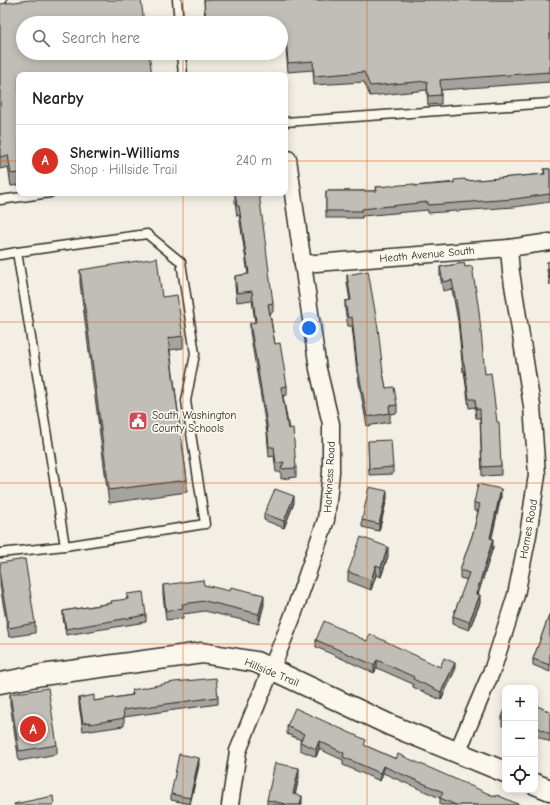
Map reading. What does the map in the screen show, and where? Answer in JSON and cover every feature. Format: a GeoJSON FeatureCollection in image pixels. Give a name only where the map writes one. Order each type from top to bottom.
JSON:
{"type":"FeatureCollection","features":[{"type":"Feature","properties":{"kind":"street","name":"Harkness Road"},"geometry":{"type":"LineString","coordinates":[[230,805],[238,751],[292,618],[326,520],[331,472],[331,424],[318,369],[288,159]]}},
{"type":"Feature","properties":{"kind":"street","name":"Heath Avenue South"},"geometry":{"type":"LineString","coordinates":[[303,264],[509,248],[550,242]]}},
{"type":"Feature","properties":{"kind":"street","name":"Hames Road"},"geometry":{"type":"LineString","coordinates":[[457,753],[493,668],[516,595],[528,535],[537,475],[532,406],[511,272],[509,248]]}},
{"type":"Feature","properties":{"kind":"street","name":"Hillside Trail"},"geometry":{"type":"LineString","coordinates":[[0,683],[42,675],[202,652],[256,662],[390,725],[502,771]]}},
{"type":"Feature","properties":{"kind":"street"},"geometry":{"type":"LineString","coordinates":[[538,785],[550,790]]}},
{"type":"Feature","properties":{"kind":"lane"},"geometry":{"type":"LineString","coordinates":[[178,0],[179,16]]}},
{"type":"Feature","properties":{"kind":"lane"},"geometry":{"type":"LineString","coordinates":[[182,60],[183,72]]}},
{"type":"Feature","properties":{"kind":"lane"},"geometry":{"type":"LineString","coordinates":[[288,122],[550,103]]}},
{"type":"Feature","properties":{"kind":"lane"},"geometry":{"type":"LineString","coordinates":[[0,200],[29,196]]}},
{"type":"Feature","properties":{"kind":"lane"},"geometry":{"type":"LineString","coordinates":[[0,254],[147,234],[181,262],[195,354],[186,401],[205,524],[65,546],[0,553]]}},
{"type":"Feature","properties":{"kind":"lane"},"geometry":{"type":"LineString","coordinates":[[17,252],[65,546]]}},
{"type":"Feature","properties":{"kind":"building"},"geometry":{"type":"Polygon","coordinates":[[[29,0],[141,0],[143,16],[16,16],[16,60],[150,60],[152,72],[16,72],[16,173],[11,174],[8,155],[0,157],[0,4],[29,0]]]}},
{"type":"Feature","properties":{"kind":"building"},"geometry":{"type":"Polygon","coordinates":[[[204,0],[550,0],[550,72],[440,80],[441,95],[428,96],[427,81],[370,86],[364,72],[314,76],[313,61],[288,63],[288,16],[205,16],[204,0]]]}},
{"type":"Feature","properties":{"kind":"building"},"geometry":{"type":"Polygon","coordinates":[[[544,169],[550,169],[550,194],[514,199],[428,205],[428,202],[362,209],[362,211],[326,211],[326,191],[377,191],[376,187],[454,183],[454,180],[465,179],[466,181],[545,174],[544,169]]]}},
{"type":"Feature","properties":{"kind":"building"},"geometry":{"type":"Polygon","coordinates":[[[235,196],[259,196],[273,303],[268,304],[275,344],[280,343],[287,386],[281,387],[288,429],[293,428],[296,468],[281,469],[284,462],[276,463],[274,447],[269,447],[267,424],[250,323],[256,322],[252,291],[237,293],[235,276],[249,274],[239,206],[237,206],[235,196]]]}},
{"type":"Feature","properties":{"kind":"building","name":"South Washington County Schools"},"geometry":{"type":"Polygon","coordinates":[[[157,258],[162,297],[177,295],[183,336],[168,338],[187,480],[109,490],[80,270],[157,258]]]}},
{"type":"Feature","properties":{"kind":"building"},"geometry":{"type":"Polygon","coordinates":[[[547,262],[550,262],[550,278],[547,262]]]}},
{"type":"Feature","properties":{"kind":"building"},"geometry":{"type":"Polygon","coordinates":[[[464,263],[465,267],[472,266],[479,311],[485,374],[491,373],[497,422],[499,422],[501,466],[482,467],[480,409],[476,409],[475,399],[469,399],[463,363],[458,312],[452,280],[443,282],[440,267],[464,263]]]}},
{"type":"Feature","properties":{"kind":"building"},"geometry":{"type":"Polygon","coordinates":[[[368,271],[378,328],[386,388],[394,387],[397,405],[389,406],[390,413],[367,417],[357,363],[352,317],[348,318],[345,301],[351,300],[347,275],[368,271]]]}},
{"type":"Feature","properties":{"kind":"building"},"geometry":{"type":"Polygon","coordinates":[[[391,440],[393,467],[369,469],[368,441],[391,440]]]}},
{"type":"Feature","properties":{"kind":"building"},"geometry":{"type":"Polygon","coordinates":[[[478,484],[501,489],[490,538],[493,539],[476,594],[480,595],[469,622],[453,616],[469,573],[460,570],[473,533],[480,504],[474,503],[478,484]]]}},
{"type":"Feature","properties":{"kind":"building"},"geometry":{"type":"Polygon","coordinates":[[[369,487],[387,491],[379,524],[362,520],[369,487]]]}},
{"type":"Feature","properties":{"kind":"building"},"geometry":{"type":"Polygon","coordinates":[[[275,489],[294,496],[284,521],[264,514],[275,489]]]}},
{"type":"Feature","properties":{"kind":"building"},"geometry":{"type":"Polygon","coordinates":[[[361,537],[388,547],[381,567],[376,565],[371,580],[348,572],[361,537]]]}},
{"type":"Feature","properties":{"kind":"building"},"geometry":{"type":"Polygon","coordinates":[[[25,559],[35,623],[9,628],[0,577],[0,563],[25,559]]]}},
{"type":"Feature","properties":{"kind":"building"},"geometry":{"type":"Polygon","coordinates":[[[203,580],[204,585],[230,591],[231,587],[264,595],[259,614],[205,601],[182,604],[183,608],[166,611],[163,585],[203,580]]]}},
{"type":"Feature","properties":{"kind":"building"},"geometry":{"type":"Polygon","coordinates":[[[143,592],[146,615],[66,629],[63,611],[112,603],[111,601],[128,599],[127,594],[143,592]]]}},
{"type":"Feature","properties":{"kind":"building"},"geometry":{"type":"Polygon","coordinates":[[[550,613],[550,665],[533,659],[550,613]]]}},
{"type":"Feature","properties":{"kind":"building"},"geometry":{"type":"Polygon","coordinates":[[[324,621],[367,641],[370,634],[440,667],[444,658],[455,663],[441,692],[413,679],[414,677],[377,660],[374,665],[316,640],[324,621]]]}},
{"type":"Feature","properties":{"kind":"building"},"geometry":{"type":"Polygon","coordinates":[[[216,678],[218,697],[123,710],[124,718],[90,724],[90,722],[83,723],[79,698],[94,695],[94,701],[133,695],[132,690],[174,682],[216,678]]]}},
{"type":"Feature","properties":{"kind":"building"},"geometry":{"type":"Polygon","coordinates":[[[48,688],[57,745],[19,751],[10,694],[48,688]]]}},
{"type":"Feature","properties":{"kind":"building"},"geometry":{"type":"Polygon","coordinates":[[[538,706],[550,712],[550,734],[538,728],[538,706]]]}},
{"type":"Feature","properties":{"kind":"building"},"geometry":{"type":"Polygon","coordinates":[[[295,708],[366,740],[364,745],[396,759],[398,754],[496,797],[497,795],[520,805],[456,805],[440,798],[443,792],[383,766],[380,773],[343,757],[344,753],[319,741],[316,749],[300,742],[304,734],[287,726],[295,708]]]}},
{"type":"Feature","properties":{"kind":"building"},"geometry":{"type":"Polygon","coordinates":[[[179,754],[199,758],[190,798],[171,794],[179,754]]]}},
{"type":"Feature","properties":{"kind":"building"},"geometry":{"type":"Polygon","coordinates":[[[275,763],[299,768],[293,794],[302,796],[300,805],[290,805],[267,800],[275,763]]]}},
{"type":"Feature","properties":{"kind":"building"},"geometry":{"type":"Polygon","coordinates":[[[53,796],[54,805],[14,805],[14,804],[53,796]]]}},
{"type":"Feature","properties":{"kind":"place","name":"South Washington County Schools"},"geometry":{"type":"Point","coordinates":[138,421]}},
{"type":"Feature","properties":{"kind":"place","name":"Sherwin-Williams"},"geometry":{"type":"Point","coordinates":[33,729]}}]}
